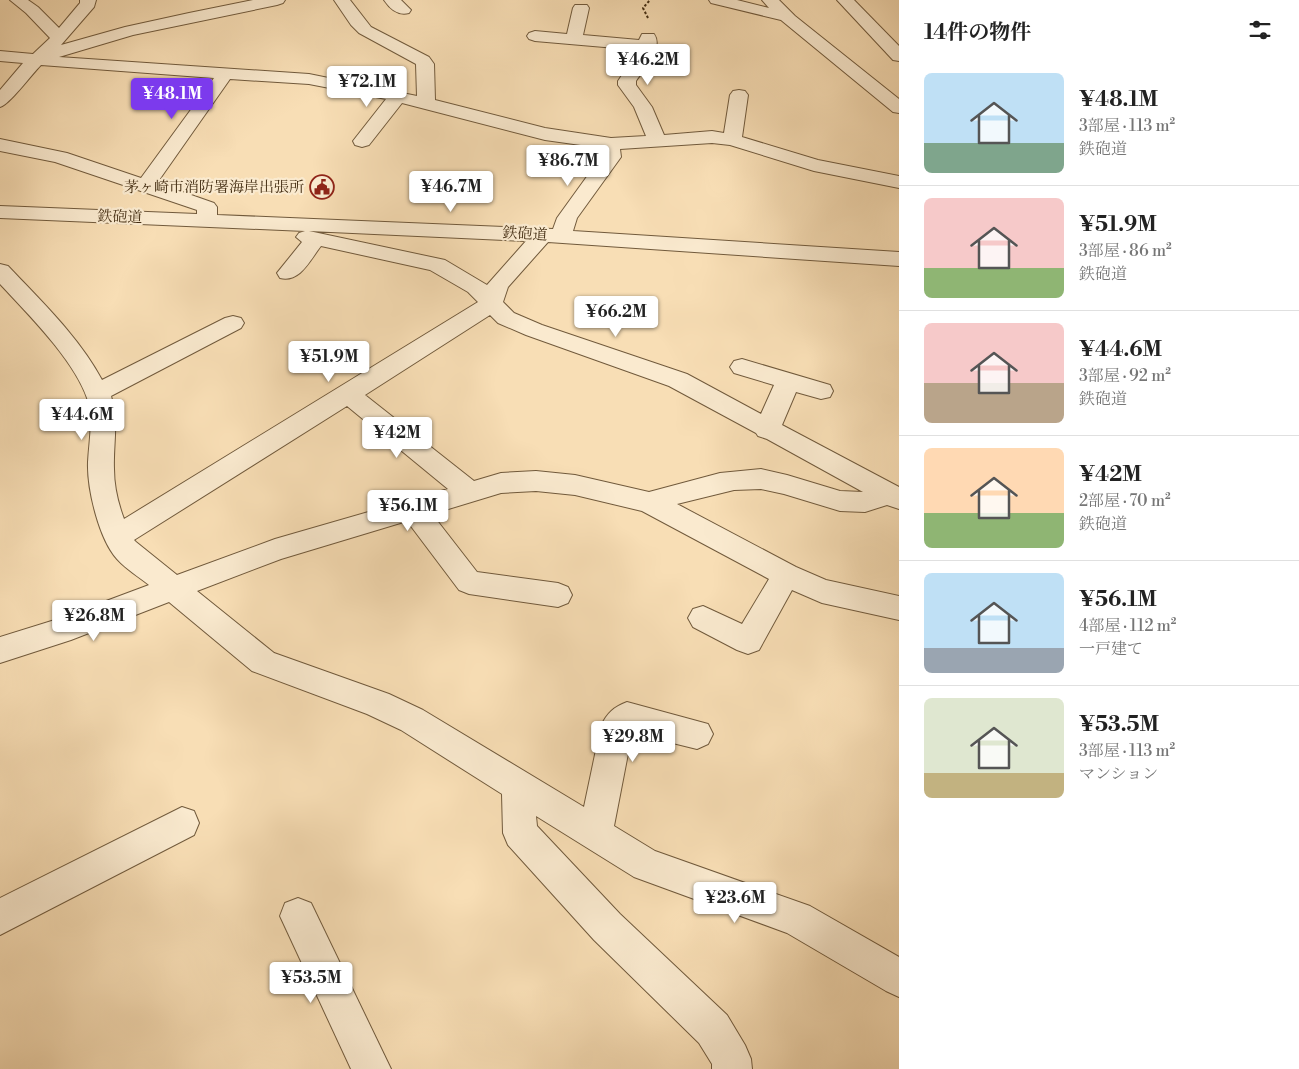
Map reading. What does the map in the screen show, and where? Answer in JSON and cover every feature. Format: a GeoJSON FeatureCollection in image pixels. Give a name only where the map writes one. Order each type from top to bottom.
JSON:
{"type":"FeatureCollection","features":[{"type":"Feature","properties":{"kind":"street"},"geometry":{"type":"LineString","coordinates":[[18,0],[32,10],[59,38]]}},
{"type":"Feature","properties":{"kind":"street"},"geometry":{"type":"LineString","coordinates":[[0,73],[81,44],[277,0]]}},
{"type":"Feature","properties":{"kind":"street"},"geometry":{"type":"LineString","coordinates":[[342,0],[356,22],[365,30],[423,61],[425,64],[426,102]]}},
{"type":"Feature","properties":{"kind":"street"},"geometry":{"type":"LineString","coordinates":[[716,0],[788,18]]}},
{"type":"Feature","properties":{"kind":"street"},"geometry":{"type":"LineString","coordinates":[[770,0],[788,18],[899,106]]}},
{"type":"Feature","properties":{"kind":"street"},"geometry":{"type":"LineString","coordinates":[[845,0],[899,56]]}},
{"type":"Feature","properties":{"kind":"street"},"geometry":{"type":"LineString","coordinates":[[0,102],[20,76],[49,49],[90,1]]}},
{"type":"Feature","properties":{"kind":"street"},"geometry":{"type":"LineString","coordinates":[[574,39],[581,8]]}},
{"type":"Feature","properties":{"kind":"street"},"geometry":{"type":"LineString","coordinates":[[534,36],[648,42],[647,50],[627,81],[627,85],[643,107],[657,140]]}},
{"type":"Feature","properties":{"kind":"street"},"geometry":{"type":"LineString","coordinates":[[0,56],[68,63],[309,79],[426,102],[545,134],[610,144],[712,137],[732,140],[814,164],[899,182]]}},
{"type":"Feature","properties":{"kind":"street"},"geometry":{"type":"LineString","coordinates":[[144,187],[226,73]]}},
{"type":"Feature","properties":{"kind":"street"},"geometry":{"type":"LineString","coordinates":[[732,140],[739,95]]}},
{"type":"Feature","properties":{"kind":"street"},"geometry":{"type":"LineString","coordinates":[[362,141],[398,96]]}},
{"type":"Feature","properties":{"kind":"street"},"geometry":{"type":"LineString","coordinates":[[118,536],[491,304],[498,285],[552,236],[567,218],[611,157],[610,144]]}},
{"type":"Feature","properties":{"kind":"street"},"geometry":{"type":"LineString","coordinates":[[0,145],[60,157],[144,187],[208,207],[207,220]]}},
{"type":"Feature","properties":{"kind":"street","name":"鉄砲道"},"geometry":{"type":"LineString","coordinates":[[0,212],[207,220],[310,232],[552,236],[899,260]]}},
{"type":"Feature","properties":{"kind":"street"},"geometry":{"type":"LineString","coordinates":[[266,268],[297,276],[310,232],[437,265],[476,287],[506,318],[534,330],[678,380],[767,430],[893,496]]}},
{"type":"Feature","properties":{"kind":"street"},"geometry":{"type":"LineString","coordinates":[[0,271],[51,326],[91,381],[97,393],[103,410],[101,479],[107,508],[118,536],[126,550],[263,662],[378,704],[412,720],[646,865],[797,919],[899,978]]}},
{"type":"Feature","properties":{"kind":"street"},"geometry":{"type":"LineString","coordinates":[[97,393],[233,323]]}},
{"type":"Feature","properties":{"kind":"street"},"geometry":{"type":"LineString","coordinates":[[742,367],[821,391]]}},
{"type":"Feature","properties":{"kind":"street"},"geometry":{"type":"LineString","coordinates":[[767,430],[788,381]]}},
{"type":"Feature","properties":{"kind":"street"},"geometry":{"type":"LineString","coordinates":[[348,394],[470,492]]}},
{"type":"Feature","properties":{"kind":"street"},"geometry":{"type":"LineString","coordinates":[[649,502],[739,479],[761,479],[786,484],[834,499],[854,503],[893,496]]}},
{"type":"Feature","properties":{"kind":"street"},"geometry":{"type":"LineString","coordinates":[[0,650],[61,631],[275,550],[501,483],[536,481],[574,485],[649,502],[786,575],[822,591],[899,608]]}},
{"type":"Feature","properties":{"kind":"street"},"geometry":{"type":"LineString","coordinates":[[413,509],[469,582],[558,596]]}},
{"type":"Feature","properties":{"kind":"street"},"geometry":{"type":"LineString","coordinates":[[703,618],[748,641],[786,575]]}},
{"type":"Feature","properties":{"kind":"street"},"geometry":{"type":"LineString","coordinates":[[595,833],[616,726],[627,716],[697,734]]}},
{"type":"Feature","properties":{"kind":"street"},"geometry":{"type":"LineString","coordinates":[[518,785],[520,833],[607,927],[713,1029],[731,1060],[732,1069]]}},
{"type":"Feature","properties":{"kind":"street"},"geometry":{"type":"LineString","coordinates":[[0,917],[182,823]]}},
{"type":"Feature","properties":{"kind":"street"},"geometry":{"type":"LineString","coordinates":[[298,916],[371,1069]]}},
{"type":"Feature","properties":{"kind":"place","name":"茅ヶ崎市消防署海岸出張所"},"geometry":{"type":"Point","coordinates":[322,187]}}]}
